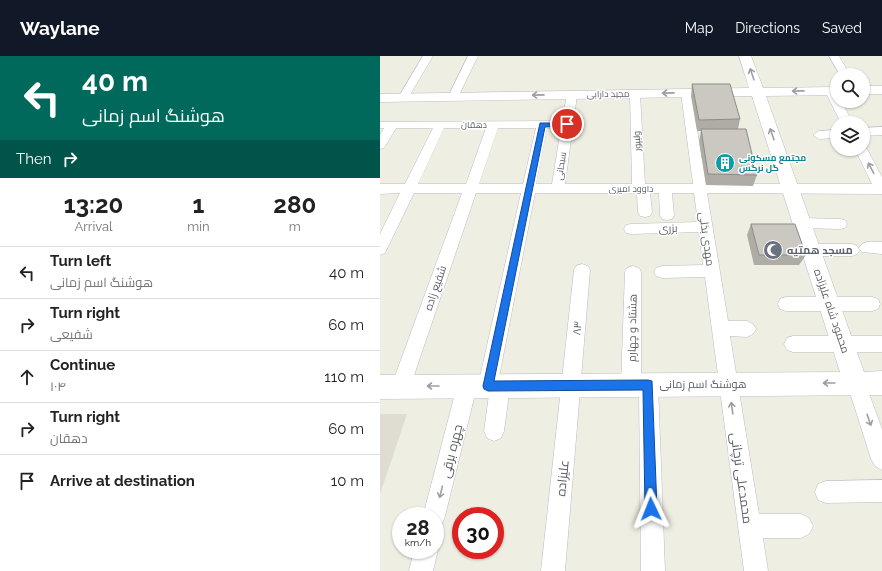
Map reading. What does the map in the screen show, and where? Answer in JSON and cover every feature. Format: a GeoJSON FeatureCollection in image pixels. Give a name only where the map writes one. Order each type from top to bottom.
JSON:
{"type":"FeatureCollection","features":[{"type":"Feature","properties":{"kind":"street"},"geometry":{"type":"LineString","coordinates":[[403,98],[428,56]]}},
{"type":"Feature","properties":{"kind":"street"},"geometry":{"type":"LineString","coordinates":[[453,97],[473,56]]}},
{"type":"Feature","properties":{"kind":"street","name":"محمود شاه علیزاده"},"geometry":{"type":"LineString","coordinates":[[745,56],[856,383]]}},
{"type":"Feature","properties":{"kind":"street"},"geometry":{"type":"LineString","coordinates":[[834,56],[841,68]]}},
{"type":"Feature","properties":{"kind":"street"},"geometry":{"type":"LineString","coordinates":[[870,90],[882,90]]}},
{"type":"Feature","properties":{"kind":"street","name":"مجید دارابی"},"geometry":{"type":"LineString","coordinates":[[380,98],[830,91]]}},
{"type":"Feature","properties":{"kind":"street","name":"مهدی بذلی"},"geometry":{"type":"LineString","coordinates":[[686,93],[728,384]]}},
{"type":"Feature","properties":{"kind":"street","name":"ولیپور"},"geometry":{"type":"LineString","coordinates":[[635,94],[641,189],[645,212]]}},
{"type":"Feature","properties":{"kind":"street","name":"سبحانی"},"geometry":{"type":"LineString","coordinates":[[558,189],[572,95]]}},
{"type":"Feature","properties":{"kind":"street","name":"دهقان"},"geometry":{"type":"LineString","coordinates":[[386,125],[567,124]]}},
{"type":"Feature","properties":{"kind":"street"},"geometry":{"type":"LineString","coordinates":[[380,145],[386,125]]}},
{"type":"Feature","properties":{"kind":"street"},"geometry":{"type":"LineString","coordinates":[[380,249],[440,125]]}},
{"type":"Feature","properties":{"kind":"street","name":"شفیع زاده"},"geometry":{"type":"LineString","coordinates":[[390,387],[470,189],[493,125]]}},
{"type":"Feature","properties":{"kind":"street"},"geometry":{"type":"LineString","coordinates":[[494,431],[485,386],[542,125]]}},
{"type":"Feature","properties":{"kind":"street"},"geometry":{"type":"LineString","coordinates":[[870,132],[882,132]]}},
{"type":"Feature","properties":{"kind":"street"},"geometry":{"type":"LineString","coordinates":[[819,135],[830,134]]}},
{"type":"Feature","properties":{"kind":"street"},"geometry":{"type":"LineString","coordinates":[[865,156],[882,188]]}},
{"type":"Feature","properties":{"kind":"street","name":"داوود امیری"},"geometry":{"type":"LineString","coordinates":[[380,189],[882,188]]}},
{"type":"Feature","properties":{"kind":"street"},"geometry":{"type":"LineString","coordinates":[[665,189],[667,215]]}},
{"type":"Feature","properties":{"kind":"street"},"geometry":{"type":"LineString","coordinates":[[802,223],[840,224]]}},
{"type":"Feature","properties":{"kind":"street","name":"بزری"},"geometry":{"type":"LineString","coordinates":[[631,229],[706,227]]}},
{"type":"Feature","properties":{"kind":"street"},"geometry":{"type":"LineString","coordinates":[[811,250],[852,250]]}},
{"type":"Feature","properties":{"kind":"street","name":"۸۳"},"geometry":{"type":"LineString","coordinates":[[571,385],[582,270]]}},
{"type":"Feature","properties":{"kind":"street"},"geometry":{"type":"LineString","coordinates":[[662,272],[712,270]]}},
{"type":"Feature","properties":{"kind":"street","name":"هشتاد و چهارم"},"geometry":{"type":"LineString","coordinates":[[633,272],[653,571]]}},
{"type":"Feature","properties":{"kind":"street"},"geometry":{"type":"LineString","coordinates":[[786,304],[872,304]]}},
{"type":"Feature","properties":{"kind":"street"},"geometry":{"type":"LineString","coordinates":[[720,328],[747,329]]}},
{"type":"Feature","properties":{"kind":"street"},"geometry":{"type":"LineString","coordinates":[[793,344],[882,344]]}},
{"type":"Feature","properties":{"kind":"street"},"geometry":{"type":"LineString","coordinates":[[856,383],[882,459]]}},
{"type":"Feature","properties":{"kind":"street","name":"هوشنگ اسم زمانی"},"geometry":{"type":"LineString","coordinates":[[390,387],[882,383]]}},
{"type":"Feature","properties":{"kind":"street","name":"محمدعلی ترچانی"},"geometry":{"type":"LineString","coordinates":[[728,384],[756,571]]}},
{"type":"Feature","properties":{"kind":"street","name":"علیزاده"},"geometry":{"type":"LineString","coordinates":[[553,571],[571,385]]}},
{"type":"Feature","properties":{"kind":"street","name":"چهره برقی"},"geometry":{"type":"LineString","coordinates":[[438,507],[485,386]]}},
{"type":"Feature","properties":{"kind":"street"},"geometry":{"type":"LineString","coordinates":[[826,492],[882,491]]}},
{"type":"Feature","properties":{"kind":"street"},"geometry":{"type":"LineString","coordinates":[[749,526],[801,526]]}},
{"type":"Feature","properties":{"kind":"street"},"geometry":{"type":"LineString","coordinates":[[421,571],[424,559]]}},
{"type":"Feature","properties":{"kind":"shaded area"},"geometry":{"type":"Polygon","coordinates":[[[380,414],[407,414],[380,494],[380,414]]]}},
{"type":"Feature","properties":{"kind":"building"},"geometry":{"type":"Polygon","coordinates":[[[692,84],[730,84],[740,119],[699,120],[692,84]]]}},
{"type":"Feature","properties":{"kind":"building","name":"مجتمع مسکونی گل نرگس"},"geometry":{"type":"Polygon","coordinates":[[[701,129],[746,129],[757,175],[708,174],[701,129]]]}},
{"type":"Feature","properties":{"kind":"building"},"geometry":{"type":"Polygon","coordinates":[[[751,224],[795,224],[806,255],[759,255],[751,224]]]}},
{"type":"Feature","properties":{"kind":"place","name":"مجتمع مسکونی گل نرگس"},"geometry":{"type":"Point","coordinates":[725,163]}},
{"type":"Feature","properties":{"kind":"place","name":"مسجد همتیه"},"geometry":{"type":"Point","coordinates":[773,250]}},
{"type":"Feature","properties":{"kind":"route"},"geometry":{"type":"LineString","coordinates":[[567,124],[542,125],[488,386],[648,385],[651,509]]}}]}
